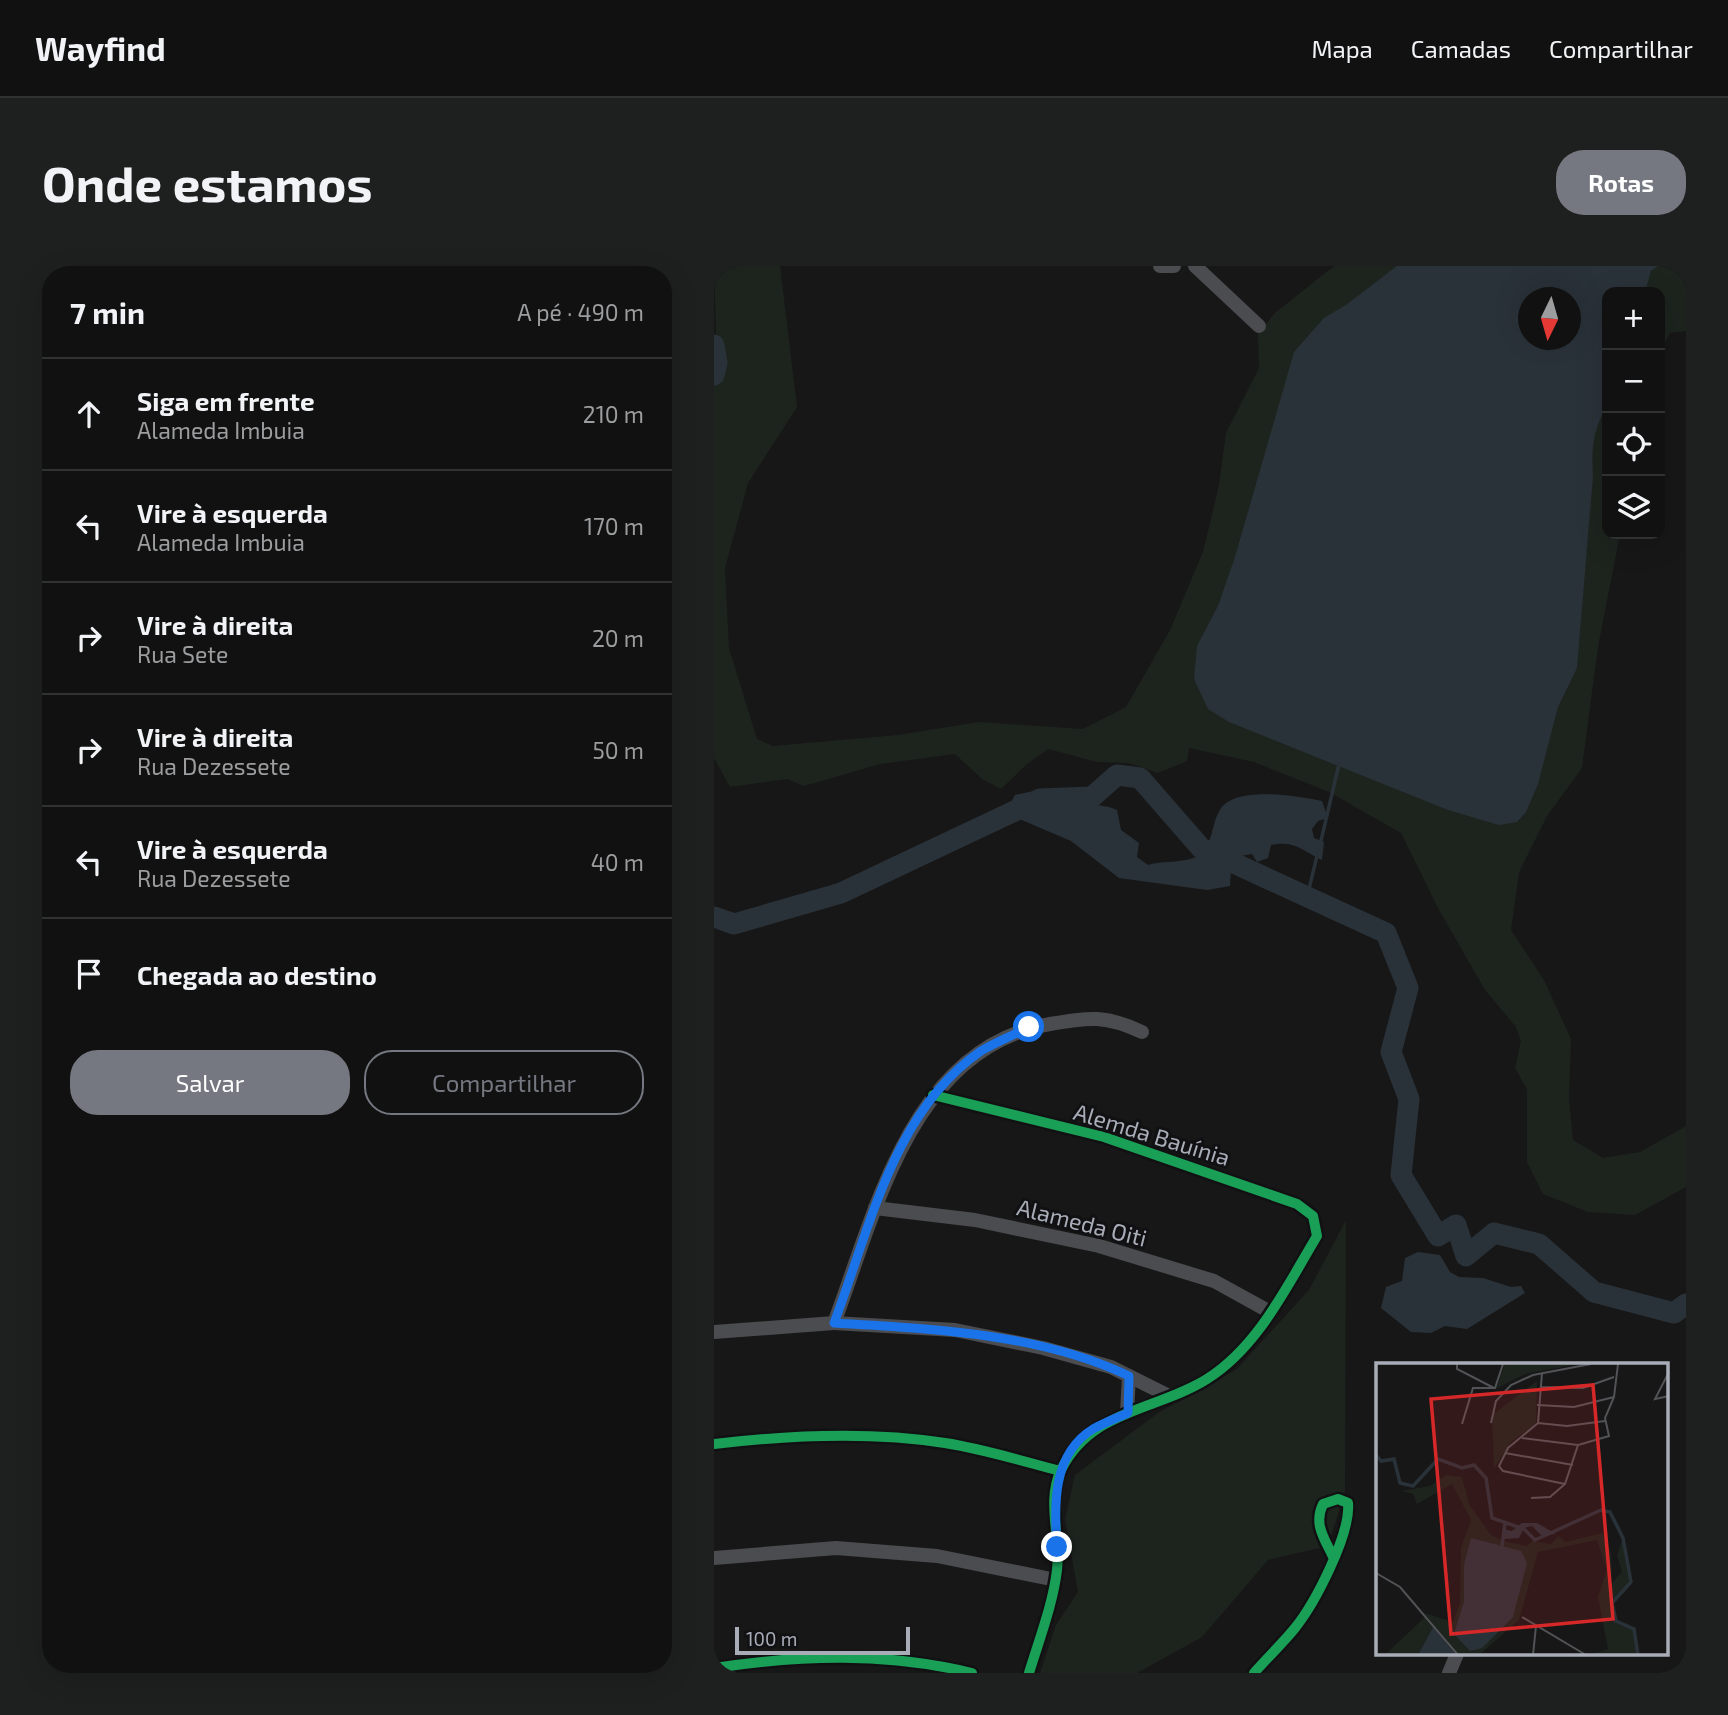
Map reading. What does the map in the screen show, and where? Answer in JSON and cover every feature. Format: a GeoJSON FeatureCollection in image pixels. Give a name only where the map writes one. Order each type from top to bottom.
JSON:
{"type":"FeatureCollection","features":[{"type":"Feature","properties":{"kind":"street"},"geometry":{"type":"LineString","coordinates":[[1160,266],[1174,266]]}},
{"type":"Feature","properties":{"kind":"street"},"geometry":{"type":"LineString","coordinates":[[1195,266],[1259,326]]}},
{"type":"Feature","properties":{"kind":"street"},"geometry":{"type":"LineString","coordinates":[[834,1323],[875,1208],[904,1143],[933,1095],[981,1051],[1029,1027],[1090,1017],[1116,1020],[1142,1032]]}},
{"type":"Feature","properties":{"kind":"street","name":"Alemda Bauínia"},"geometry":{"type":"LineString","coordinates":[[933,1095],[1104,1137],[1297,1204],[1313,1216],[1317,1236],[1270,1312]]}},
{"type":"Feature","properties":{"kind":"street","name":"Alameda Oiti"},"geometry":{"type":"LineString","coordinates":[[875,1208],[975,1220],[1099,1246],[1214,1281],[1270,1312]]}},
{"type":"Feature","properties":{"kind":"street"},"geometry":{"type":"LineString","coordinates":[[1030,1673],[1056,1580],[1053,1502],[1060,1471],[1091,1430],[1171,1397],[1208,1378],[1251,1341],[1270,1312]]}},
{"type":"Feature","properties":{"kind":"street"},"geometry":{"type":"LineString","coordinates":[[714,1332],[834,1323],[955,1330],[1043,1348],[1111,1367],[1171,1397]]}},
{"type":"Feature","properties":{"kind":"street"},"geometry":{"type":"LineString","coordinates":[[1128,1413],[1129,1376]]}},
{"type":"Feature","properties":{"kind":"street"},"geometry":{"type":"LineString","coordinates":[[714,1444],[789,1436],[889,1438],[945,1443],[1060,1471]]}},
{"type":"Feature","properties":{"kind":"street"},"geometry":{"type":"LineString","coordinates":[[714,1558],[836,1548],[937,1556],[1056,1580]]}},
{"type":"Feature","properties":{"kind":"street"},"geometry":{"type":"LineString","coordinates":[[1254,1673],[1297,1626],[1334,1559]]}},
{"type":"Feature","properties":{"kind":"street"},"geometry":{"type":"LineString","coordinates":[[714,1668],[777,1659],[862,1656],[942,1666],[972,1673]]}},
{"type":"Feature","properties":{"kind":"street"},"geometry":{"type":"LineString","coordinates":[[1449,1673],[1456,1656]]}},
{"type":"Feature","properties":{"kind":"shaded area"},"geometry":{"type":"Polygon","coordinates":[[[714,266],[780,266],[797,407],[748,483],[725,568],[729,648],[757,739],[773,746],[898,735],[979,722],[1083,729],[1126,707],[1170,630],[1203,552],[1219,485],[1226,433],[1259,368],[1258,334],[1275,313],[1334,266],[1686,266],[1686,331],[1670,333],[1665,342],[1665,287],[1602,287],[1602,539],[1619,539],[1598,647],[1582,768],[1547,816],[1519,872],[1511,930],[1544,980],[1571,1039],[1569,1098],[1573,1140],[1603,1158],[1640,1152],[1686,1126],[1686,1187],[1635,1215],[1588,1212],[1543,1194],[1527,1162],[1527,1089],[1515,1068],[1521,1041],[1516,1027],[1485,990],[1439,910],[1401,833],[1329,792],[1254,762],[1189,748],[1187,761],[1158,773],[1129,763],[1097,762],[1048,749],[1001,789],[982,779],[955,754],[880,764],[804,786],[787,779],[730,787],[714,758],[714,375],[717,363],[714,266]]]}},
{"type":"Feature","properties":{"kind":"shaded area"},"geometry":{"type":"Polygon","coordinates":[[[1397,266],[1658,266],[1651,271],[1646,287],[1602,287],[1602,417],[1596,431],[1592,457],[1593,476],[1577,668],[1558,707],[1538,784],[1526,812],[1517,822],[1499,825],[1448,810],[1229,722],[1208,709],[1194,679],[1197,646],[1218,606],[1235,557],[1294,352],[1324,318],[1346,305],[1397,266]]]}},
{"type":"Feature","properties":{"kind":"shaded area"},"geometry":{"type":"Polygon","coordinates":[[[1029,792],[1063,803],[1117,810],[1121,830],[1139,843],[1137,857],[1148,865],[1189,859],[1200,854],[1208,844],[1220,810],[1227,802],[1238,797],[1267,794],[1322,801],[1328,818],[1318,821],[1312,829],[1314,838],[1324,842],[1322,860],[1298,847],[1279,844],[1271,845],[1268,858],[1257,862],[1252,854],[1240,856],[1231,870],[1230,886],[1207,890],[1119,878],[1071,841],[1017,818],[1009,806],[1015,795],[1029,792]]]}},
{"type":"Feature","properties":{"kind":"shaded area"},"geometry":{"type":"Polygon","coordinates":[[[1346,1220],[1345,1491],[1328,1546],[1268,1560],[1202,1637],[1137,1673],[1040,1673],[1056,1625],[1078,1592],[1065,1519],[1075,1475],[1158,1413],[1237,1369],[1309,1290],[1346,1220]]]}},
{"type":"Feature","properties":{"kind":"shaded area"},"geometry":{"type":"Polygon","coordinates":[[[1418,1252],[1440,1255],[1450,1272],[1459,1277],[1483,1278],[1511,1287],[1521,1286],[1525,1293],[1467,1329],[1445,1326],[1431,1333],[1411,1332],[1381,1308],[1386,1287],[1402,1281],[1405,1258],[1418,1252]]]}},
{"type":"Feature","properties":{"kind":"waterway"},"geometry":{"type":"LineString","coordinates":[[714,345],[717,363],[714,375]]}},
{"type":"Feature","properties":{"kind":"waterway"},"geometry":{"type":"LineString","coordinates":[[1320,845],[1339,764]]}},
{"type":"Feature","properties":{"kind":"waterway"},"geometry":{"type":"LineString","coordinates":[[714,917],[734,924],[841,893],[1040,799],[1092,797],[1117,775],[1140,778],[1201,848],[1386,933],[1408,988],[1391,1052],[1409,1099],[1401,1175],[1438,1236],[1456,1225],[1466,1256],[1494,1233],[1539,1244],[1594,1292],[1674,1313],[1686,1304]]}},
{"type":"Feature","properties":{"kind":"waterway"},"geometry":{"type":"LineString","coordinates":[[1307,897],[1317,856]]}},
{"type":"Feature","properties":{"kind":"cycle path"},"geometry":{"type":"LineString","coordinates":[[933,1095],[1104,1137],[1297,1204],[1313,1216],[1317,1236],[1270,1314],[1225,1366],[1187,1390],[1107,1423],[1089,1435],[1074,1450],[1057,1482],[1054,1507],[1057,1570],[1049,1609],[1029,1673]]}},
{"type":"Feature","properties":{"kind":"cycle path"},"geometry":{"type":"LineString","coordinates":[[714,1444],[800,1437],[916,1439],[960,1446],[1060,1471]]}},
{"type":"Feature","properties":{"kind":"cycle path"},"geometry":{"type":"LineString","coordinates":[[1254,1673],[1295,1628],[1330,1568],[1338,1550],[1344,1532],[1347,1516],[1348,1503],[1338,1499],[1323,1504],[1319,1519],[1321,1532],[1331,1552],[1334,1559]]}},
{"type":"Feature","properties":{"kind":"cycle path"},"geometry":{"type":"LineString","coordinates":[[714,1668],[779,1660],[843,1658],[907,1662],[972,1673]]}},
{"type":"Feature","properties":{"kind":"route"},"geometry":{"type":"LineString","coordinates":[[1029,1027],[981,1051],[933,1095],[904,1143],[875,1208],[834,1323],[955,1330],[1043,1348],[1111,1367],[1129,1376],[1128,1413],[1091,1430],[1060,1471],[1053,1502],[1057,1547]]}}]}
